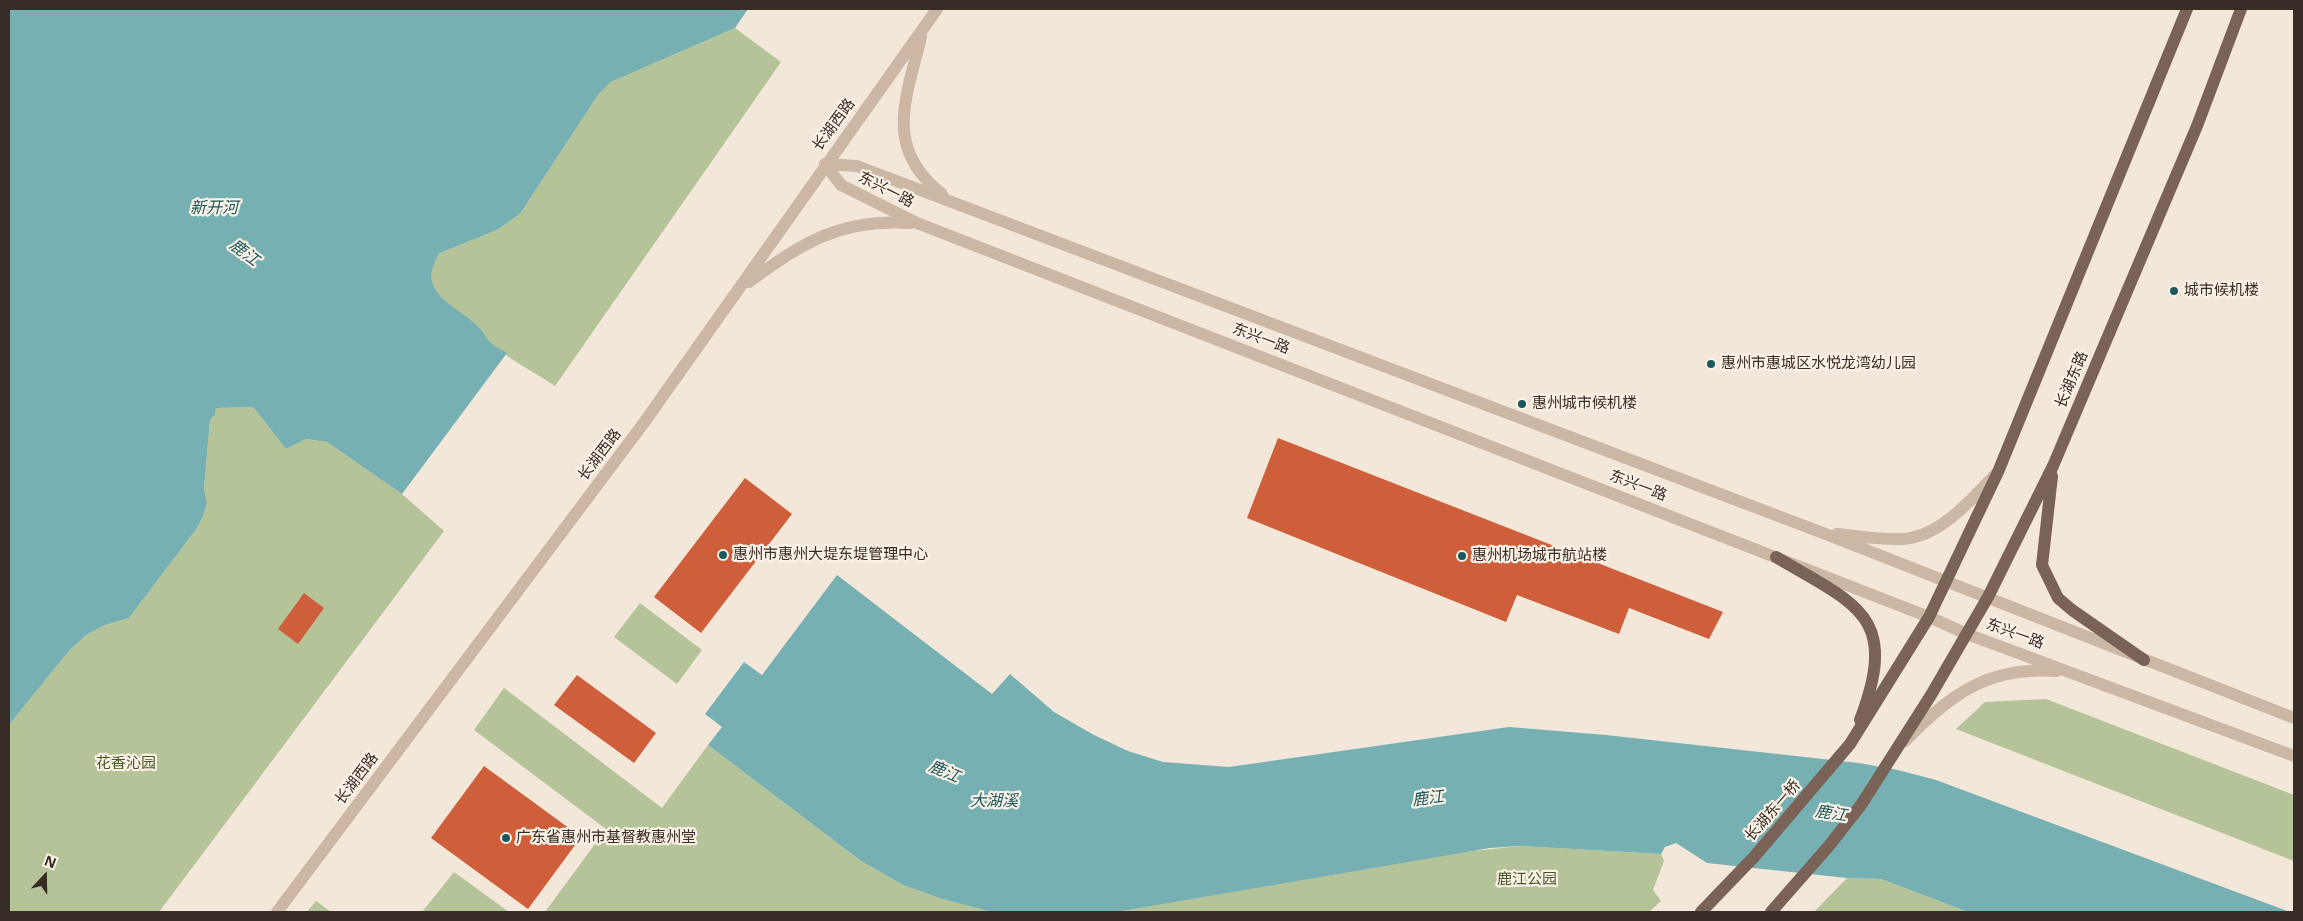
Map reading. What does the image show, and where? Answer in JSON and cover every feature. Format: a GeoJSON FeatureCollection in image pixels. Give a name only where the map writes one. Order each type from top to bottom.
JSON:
{"type":"FeatureCollection","features":[{"type":"Feature","properties":{"kind":"main road"},"geometry":{"type":"LineString","coordinates":[[1850,744],[1929,617],[1998,472],[2187,9]]}},
{"type":"Feature","properties":{"kind":"main road","name":"长湖东路"},"geometry":{"type":"LineString","coordinates":[[1898,748],[1988,597],[2053,466],[2197,126],[2242,9]]}},
{"type":"Feature","properties":{"kind":"main road"},"geometry":{"type":"LineString","coordinates":[[2053,466],[2042,565],[2058,598],[2072,610],[2144,660]]}},
{"type":"Feature","properties":{"kind":"main road"},"geometry":{"type":"LineString","coordinates":[[1776,557],[1853,605],[1864,616],[1873,632],[1875,656],[1873,675],[1862,715],[1850,744]]}},
{"type":"Feature","properties":{"kind":"main road","name":"长湖东一桥"},"geometry":{"type":"LineString","coordinates":[[1701,912],[1774,835],[1850,744]]}},
{"type":"Feature","properties":{"kind":"main road"},"geometry":{"type":"LineString","coordinates":[[1771,912],[1845,826],[1898,748]]}},
{"type":"Feature","properties":{"kind":"street","name":"长湖西路"},"geometry":{"type":"LineString","coordinates":[[277,912],[643,424],[741,288],[825,164],[923,31],[937,9]]}},
{"type":"Feature","properties":{"kind":"street"},"geometry":{"type":"LineString","coordinates":[[923,31],[905,101],[903,133],[910,158],[925,180],[954,203]]}},
{"type":"Feature","properties":{"kind":"street","name":"东兴一路"},"geometry":{"type":"LineString","coordinates":[[825,164],[857,166],[1823,533],[2294,718]]}},
{"type":"Feature","properties":{"kind":"street","name":"东兴一路"},"geometry":{"type":"LineString","coordinates":[[825,164],[841,185],[917,223],[1776,557],[1929,617],[1967,634],[2294,756]]}},
{"type":"Feature","properties":{"kind":"street"},"geometry":{"type":"LineString","coordinates":[[741,288],[795,250],[827,233],[864,224],[917,223]]}},
{"type":"Feature","properties":{"kind":"street"},"geometry":{"type":"LineString","coordinates":[[1823,533],[1904,539],[1923,534],[1955,516],[1998,472]]}},
{"type":"Feature","properties":{"kind":"street"},"geometry":{"type":"LineString","coordinates":[[1898,748],[1940,707],[1963,691],[1984,680],[2015,672],[2035,670],[2072,672]]}},
{"type":"Feature","properties":{"kind":"green space"},"geometry":{"type":"Polygon","coordinates":[[[735,28],[781,62],[555,386],[497,349],[490,343],[479,327],[441,297],[435,289],[432,279],[433,267],[440,253],[497,230],[520,214],[598,95],[611,82],[735,28]]]}},
{"type":"Feature","properties":{"kind":"green space","name":"花香沁园"},"geometry":{"type":"Polygon","coordinates":[[[253,407],[286,449],[306,439],[327,442],[402,494],[444,531],[159,912],[9,912],[9,725],[68,652],[86,635],[105,625],[129,618],[197,528],[204,514],[207,502],[204,489],[210,420],[215,415],[216,408],[253,407]]]}},
{"type":"Feature","properties":{"kind":"green space"},"geometry":{"type":"Polygon","coordinates":[[[640,603],[702,650],[677,684],[614,637],[640,603]]]}},
{"type":"Feature","properties":{"kind":"green space"},"geometry":{"type":"Polygon","coordinates":[[[504,688],[662,808],[708,745],[861,861],[903,885],[942,899],[992,912],[545,912],[606,829],[474,730],[504,688]]]}},
{"type":"Feature","properties":{"kind":"green space"},"geometry":{"type":"Polygon","coordinates":[[[2046,699],[2294,795],[2294,861],[1956,729],[1985,702],[2046,699]]]}},
{"type":"Feature","properties":{"kind":"green space","name":"鹿江公园"},"geometry":{"type":"Polygon","coordinates":[[[1521,846],[1661,854],[1664,861],[1653,890],[1661,901],[1649,912],[1117,912],[1464,852],[1521,846]]]}},
{"type":"Feature","properties":{"kind":"green space"},"geometry":{"type":"Polygon","coordinates":[[[454,872],[509,912],[422,912],[454,872]]]}},
{"type":"Feature","properties":{"kind":"green space"},"geometry":{"type":"Polygon","coordinates":[[[1847,878],[1881,879],[1968,912],[1814,912],[1847,878]]]}},
{"type":"Feature","properties":{"kind":"green space"},"geometry":{"type":"Polygon","coordinates":[[[316,901],[331,912],[307,912],[316,901]]]}},
{"type":"Feature","properties":{"kind":"water","name":"新开河"},"geometry":{"type":"Polygon","coordinates":[[[9,9],[748,9],[735,28],[611,82],[598,95],[520,214],[497,230],[440,253],[433,267],[432,279],[435,289],[450,305],[479,327],[490,342],[507,353],[402,494],[327,442],[306,439],[286,449],[253,407],[216,408],[215,415],[210,420],[204,489],[207,502],[204,514],[197,528],[129,618],[105,625],[86,635],[68,652],[9,725],[9,9]]]}},
{"type":"Feature","properties":{"kind":"water","name":"大湖溪"},"geometry":{"type":"Polygon","coordinates":[[[837,575],[992,694],[1010,674],[1054,712],[1094,735],[1128,751],[1163,762],[1229,767],[1509,727],[1606,735],[1859,763],[1898,770],[1936,780],[2290,912],[1968,912],[1881,879],[1847,878],[1707,863],[1676,843],[1665,847],[1661,854],[1521,846],[1490,848],[1117,912],[992,912],[942,899],[903,885],[861,861],[708,745],[722,727],[705,714],[744,662],[762,675],[837,575]]]}},
{"type":"Feature","properties":{"kind":"building","name":"惠州机场城市航站楼"},"geometry":{"type":"Polygon","coordinates":[[[1278,438],[1723,612],[1709,639],[1629,608],[1619,634],[1517,595],[1506,622],[1247,518],[1278,438]]]}},
{"type":"Feature","properties":{"kind":"building","name":"惠州市惠州大堤东堤管理中心"},"geometry":{"type":"Polygon","coordinates":[[[745,478],[792,514],[701,633],[654,597],[745,478]]]}},
{"type":"Feature","properties":{"kind":"building"},"geometry":{"type":"Polygon","coordinates":[[[304,593],[324,608],[298,644],[278,629],[304,593]]]}},
{"type":"Feature","properties":{"kind":"building"},"geometry":{"type":"Polygon","coordinates":[[[577,675],[656,733],[634,763],[554,705],[577,675]]]}},
{"type":"Feature","properties":{"kind":"building","name":"广东省惠州市基督教惠州堂"},"geometry":{"type":"Polygon","coordinates":[[[484,766],[581,837],[528,909],[431,838],[484,766]]]}},
{"type":"Feature","properties":{"kind":"place","name":"城市候机楼"},"geometry":{"type":"Point","coordinates":[2174,291]}},
{"type":"Feature","properties":{"kind":"place","name":"惠州市惠城区水悦龙湾幼儿园"},"geometry":{"type":"Point","coordinates":[1711,364]}},
{"type":"Feature","properties":{"kind":"place","name":"惠州城市候机楼"},"geometry":{"type":"Point","coordinates":[1522,404]}},
{"type":"Feature","properties":{"kind":"place","name":"惠州市惠州大堤东堤管理中心"},"geometry":{"type":"Point","coordinates":[723,555]}},
{"type":"Feature","properties":{"kind":"place","name":"惠州机场城市航站楼"},"geometry":{"type":"Point","coordinates":[1462,556]}},
{"type":"Feature","properties":{"kind":"place","name":"广东省惠州市基督教惠州堂"},"geometry":{"type":"Point","coordinates":[506,838]}},
{"type":"Feature","properties":{"kind":"water label","name":"鹿江"},"geometry":{"type":"Point","coordinates":[244,253]}},
{"type":"Feature","properties":{"kind":"water label","name":"鹿江"},"geometry":{"type":"Point","coordinates":[944,772]}},
{"type":"Feature","properties":{"kind":"water label","name":"鹿江"},"geometry":{"type":"Point","coordinates":[1428,799]}},
{"type":"Feature","properties":{"kind":"water label","name":"鹿江"},"geometry":{"type":"Point","coordinates":[1831,814]}}]}
